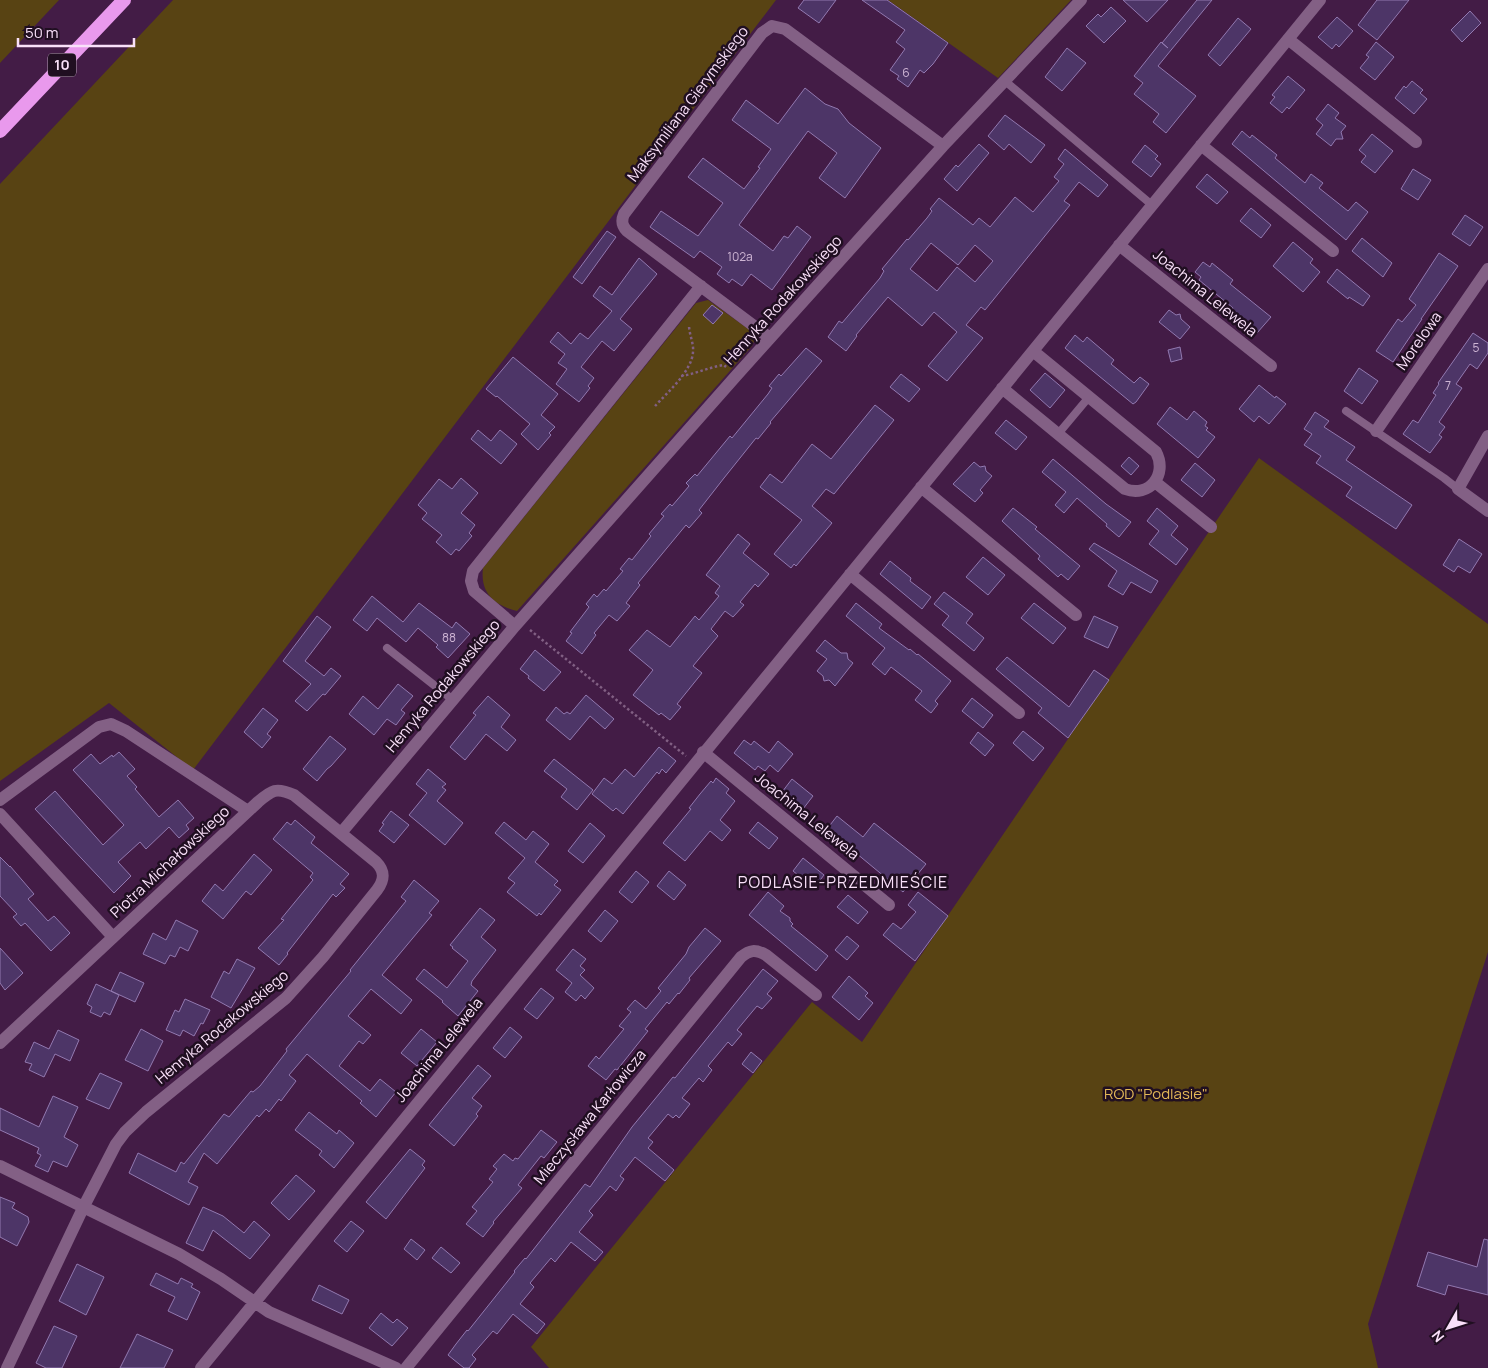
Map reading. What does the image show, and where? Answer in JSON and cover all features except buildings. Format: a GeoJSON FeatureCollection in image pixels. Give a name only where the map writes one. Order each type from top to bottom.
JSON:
{"type":"FeatureCollection","features":[{"type":"Feature","properties":{"kind":"highway","name":"10"},"geometry":{"type":"LineString","coordinates":[[0,131],[124,0]]}},
{"type":"Feature","properties":{"kind":"street","name":"Henryka Rodakowskiego"},"geometry":{"type":"LineString","coordinates":[[7,1368],[84,1206],[124,1132],[286,998],[323,957],[381,884],[384,875],[380,866],[341,833],[517,624],[736,376],[943,146],[1081,0]]}},
{"type":"Feature","properties":{"kind":"street","name":"Joachima Lelewela"},"geometry":{"type":"LineString","coordinates":[[201,1368],[1320,0]]}},
{"type":"Feature","properties":{"kind":"street","name":"Maksymiliana Gierymskiego"},"geometry":{"type":"LineString","coordinates":[[770,338],[627,231],[623,226],[623,216],[762,32],[777,26],[785,29],[943,146]]}},
{"type":"Feature","properties":{"kind":"street"},"geometry":{"type":"LineString","coordinates":[[1288,39],[1416,142]]}},
{"type":"Feature","properties":{"kind":"street"},"geometry":{"type":"LineString","coordinates":[[1201,145],[1333,251]]}},
{"type":"Feature","properties":{"kind":"street","name":"Joachima Lelewela"},"geometry":{"type":"LineString","coordinates":[[1119,245],[1271,366]]}},
{"type":"Feature","properties":{"kind":"street","name":"Morelowa"},"geometry":{"type":"LineString","coordinates":[[1376,431],[1488,269]]}},
{"type":"Feature","properties":{"kind":"street","name":"Henryka Rodakowskiego"},"geometry":{"type":"LineString","coordinates":[[517,624],[474,591],[471,581],[473,571],[701,286]]}},
{"type":"Feature","properties":{"kind":"street"},"geometry":{"type":"LineString","coordinates":[[1002,388],[1125,489],[1139,491],[1148,488],[1155,482],[1160,466],[1156,452],[1033,350]]}},
{"type":"Feature","properties":{"kind":"street"},"geometry":{"type":"LineString","coordinates":[[1488,436],[1458,489],[1488,511]]}},
{"type":"Feature","properties":{"kind":"street"},"geometry":{"type":"LineString","coordinates":[[1155,482],[1211,527]]}},
{"type":"Feature","properties":{"kind":"street"},"geometry":{"type":"LineString","coordinates":[[921,486],[1076,615]]}},
{"type":"Feature","properties":{"kind":"street"},"geometry":{"type":"LineString","coordinates":[[850,574],[1019,713]]}},
{"type":"Feature","properties":{"kind":"street","name":"Piotra Michałowskiego"},"geometry":{"type":"LineString","coordinates":[[0,800],[99,727],[111,724],[126,731],[248,811]]}},
{"type":"Feature","properties":{"kind":"street","name":"Joachima Lelewela"},"geometry":{"type":"LineString","coordinates":[[704,752],[889,905]]}},
{"type":"Feature","properties":{"kind":"street","name":"Piotra Michałowskiego"},"geometry":{"type":"LineString","coordinates":[[0,1043],[266,795],[274,791],[283,790],[294,795],[341,833]]}},
{"type":"Feature","properties":{"kind":"street","name":"Piotra Michałowskiego"},"geometry":{"type":"LineString","coordinates":[[0,814],[114,937]]}},
{"type":"Feature","properties":{"kind":"street","name":"Mieczysława Karłowicza"},"geometry":{"type":"LineString","coordinates":[[406,1368],[740,957],[757,950],[816,995]]}},
{"type":"Feature","properties":{"kind":"street"},"geometry":{"type":"LineString","coordinates":[[0,1026],[12,1032]]}},
{"type":"Feature","properties":{"kind":"street"},"geometry":{"type":"LineString","coordinates":[[0,1166],[84,1206],[201,1267],[269,1312],[396,1368]]}},
{"type":"Feature","properties":{"kind":"lane"},"geometry":{"type":"LineString","coordinates":[[1005,81],[1152,204]]}},
{"type":"Feature","properties":{"kind":"lane"},"geometry":{"type":"LineString","coordinates":[[1058,434],[1089,397]]}},
{"type":"Feature","properties":{"kind":"lane"},"geometry":{"type":"LineString","coordinates":[[1346,411],[1458,489]]}},
{"type":"Feature","properties":{"kind":"lane"},"geometry":{"type":"LineString","coordinates":[[387,648],[453,700]]}},
{"type":"Feature","properties":{"kind":"path"},"geometry":{"type":"LineString","coordinates":[[655,406],[690,365],[694,351],[689,333],[689,321],[682,311]]}},
{"type":"Feature","properties":{"kind":"path"},"geometry":{"type":"LineString","coordinates":[[681,376],[693,375],[716,366],[724,365],[736,376]]}},
{"type":"Feature","properties":{"kind":"path"},"geometry":{"type":"LineString","coordinates":[[517,624],[695,763]]}},
{"type":"Feature","properties":{"kind":"green space"},"geometry":{"type":"Polygon","coordinates":[[[0,0],[59,0],[0,63],[0,0]]]}},
{"type":"Feature","properties":{"kind":"green space"},"geometry":{"type":"Polygon","coordinates":[[[173,0],[776,0],[193,770],[109,703],[0,781],[0,184],[173,0]]]}},
{"type":"Feature","properties":{"kind":"green space"},"geometry":{"type":"Polygon","coordinates":[[[888,0],[1071,0],[998,78],[888,0]]]}},
{"type":"Feature","properties":{"kind":"green space"},"geometry":{"type":"Polygon","coordinates":[[[708,300],[751,331],[755,339],[752,346],[517,611],[495,601],[486,591],[483,568],[696,303],[708,300]]]}},
{"type":"Feature","properties":{"kind":"green space","name":"ROD \"Podlasie\""},"geometry":{"type":"Polygon","coordinates":[[[1259,458],[1488,624],[1488,952],[1368,1324],[1378,1368],[549,1368],[531,1347],[812,1002],[862,1042],[1259,458]]]}},
{"type":"Feature","properties":{"kind":"district","name":"PODLASIE-PRZEDMIEŚCIE"},"geometry":{"type":"Point","coordinates":[843,882]}}]}
